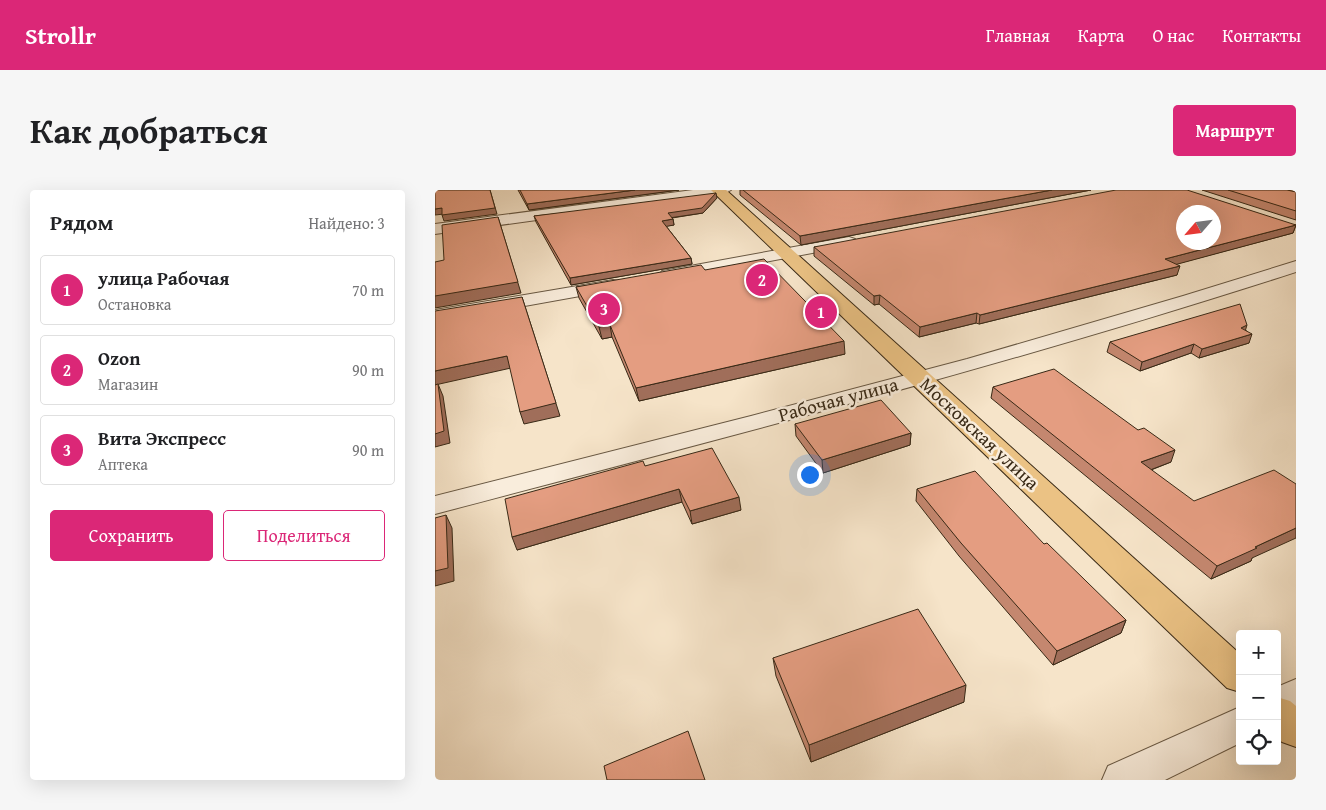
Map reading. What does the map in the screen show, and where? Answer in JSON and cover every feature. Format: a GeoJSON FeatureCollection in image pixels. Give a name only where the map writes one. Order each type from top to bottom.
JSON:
{"type":"FeatureCollection","features":[{"type":"Feature","properties":{"kind":"main road","name":"Московская улица"},"geometry":{"type":"LineString","coordinates":[[719,190],[1238,675]]}},
{"type":"Feature","properties":{"kind":"main road"},"geometry":{"type":"LineString","coordinates":[[1281,717],[1296,730]]}},
{"type":"Feature","properties":{"kind":"street"},"geometry":{"type":"LineString","coordinates":[[435,229],[724,190]]}},
{"type":"Feature","properties":{"kind":"street"},"geometry":{"type":"LineString","coordinates":[[651,278],[864,239]]}},
{"type":"Feature","properties":{"kind":"street","name":"Рабочая улица"},"geometry":{"type":"LineString","coordinates":[[435,505],[921,378],[1215,293],[1296,266]]}},
{"type":"Feature","properties":{"kind":"street"},"geometry":{"type":"LineString","coordinates":[[435,316],[631,281]]}},
{"type":"Feature","properties":{"kind":"street"},"geometry":{"type":"LineString","coordinates":[[1281,703],[1296,695]]}},
{"type":"Feature","properties":{"kind":"street"},"geometry":{"type":"LineString","coordinates":[[1123,780],[1236,726]]}},
{"type":"Feature","properties":{"kind":"building"},"geometry":{"type":"Polygon","coordinates":[[[435,190],[490,190],[495,208],[442,215],[442,208],[435,209],[435,190]]]}},
{"type":"Feature","properties":{"kind":"building"},"geometry":{"type":"Polygon","coordinates":[[[520,190],[635,190],[527,204],[520,190]]]}},
{"type":"Feature","properties":{"kind":"building"},"geometry":{"type":"Polygon","coordinates":[[[743,190],[1052,190],[800,236],[743,190]]]}},
{"type":"Feature","properties":{"kind":"building"},"geometry":{"type":"Polygon","coordinates":[[[1116,190],[1187,190],[1296,225],[1221,244],[1221,205],[1176,205],[1176,250],[1200,250],[1165,259],[1180,266],[980,315],[977,313],[920,327],[880,295],[874,296],[814,247],[1116,190]]]}},
{"type":"Feature","properties":{"kind":"building"},"geometry":{"type":"Polygon","coordinates":[[[1228,190],[1287,190],[1296,192],[1296,211],[1228,190]]]}},
{"type":"Feature","properties":{"kind":"building"},"geometry":{"type":"Polygon","coordinates":[[[716,193],[702,208],[668,213],[673,219],[662,221],[691,258],[570,278],[534,216],[716,193]]]}},
{"type":"Feature","properties":{"kind":"building"},"geometry":{"type":"Polygon","coordinates":[[[498,217],[518,282],[435,296],[435,262],[444,260],[442,225],[498,217]]]}},
{"type":"Feature","properties":{"kind":"building"},"geometry":{"type":"Polygon","coordinates":[[[764,259],[844,341],[636,388],[610,325],[599,327],[576,287],[701,265],[705,270],[764,259]]]}},
{"type":"Feature","properties":{"kind":"building"},"geometry":{"type":"Polygon","coordinates":[[[522,297],[556,403],[520,412],[507,356],[435,371],[435,311],[522,297]]]}},
{"type":"Feature","properties":{"kind":"building"},"geometry":{"type":"Polygon","coordinates":[[[1240,304],[1247,325],[1241,328],[1252,334],[1202,349],[1194,344],[1142,362],[1110,342],[1240,304]]]}},
{"type":"Feature","properties":{"kind":"building"},"geometry":{"type":"Polygon","coordinates":[[[1054,369],[1138,430],[1144,428],[1175,450],[1141,462],[1194,501],[1274,470],[1296,484],[1296,528],[1217,566],[993,387],[1054,369]]]}},
{"type":"Feature","properties":{"kind":"building"},"geometry":{"type":"Polygon","coordinates":[[[438,384],[444,431],[435,434],[435,385],[438,384]]]}},
{"type":"Feature","properties":{"kind":"building"},"geometry":{"type":"Polygon","coordinates":[[[881,400],[911,433],[822,460],[795,424],[881,400]]]}},
{"type":"Feature","properties":{"kind":"building"},"geometry":{"type":"Polygon","coordinates":[[[712,448],[739,497],[690,511],[679,489],[512,537],[505,499],[643,461],[645,466],[712,448]]]}},
{"type":"Feature","properties":{"kind":"building"},"geometry":{"type":"Polygon","coordinates":[[[975,471],[1044,544],[1047,543],[1126,620],[1057,651],[961,543],[917,489],[975,471]]]}},
{"type":"Feature","properties":{"kind":"building"},"geometry":{"type":"Polygon","coordinates":[[[446,515],[448,568],[435,571],[435,518],[446,515]]]}},
{"type":"Feature","properties":{"kind":"building"},"geometry":{"type":"Polygon","coordinates":[[[918,609],[966,685],[809,745],[773,658],[918,609]]]}},
{"type":"Feature","properties":{"kind":"building"},"geometry":{"type":"Polygon","coordinates":[[[688,731],[705,780],[607,780],[604,766],[688,731]]]}},
{"type":"Feature","properties":{"kind":"place","name":"Ozon"},"geometry":{"type":"Point","coordinates":[762,280]}},
{"type":"Feature","properties":{"kind":"place","name":"Вита Экспресс"},"geometry":{"type":"Point","coordinates":[604,309]}},
{"type":"Feature","properties":{"kind":"place","name":"улица Рабочая"},"geometry":{"type":"Point","coordinates":[821,312]}}]}
